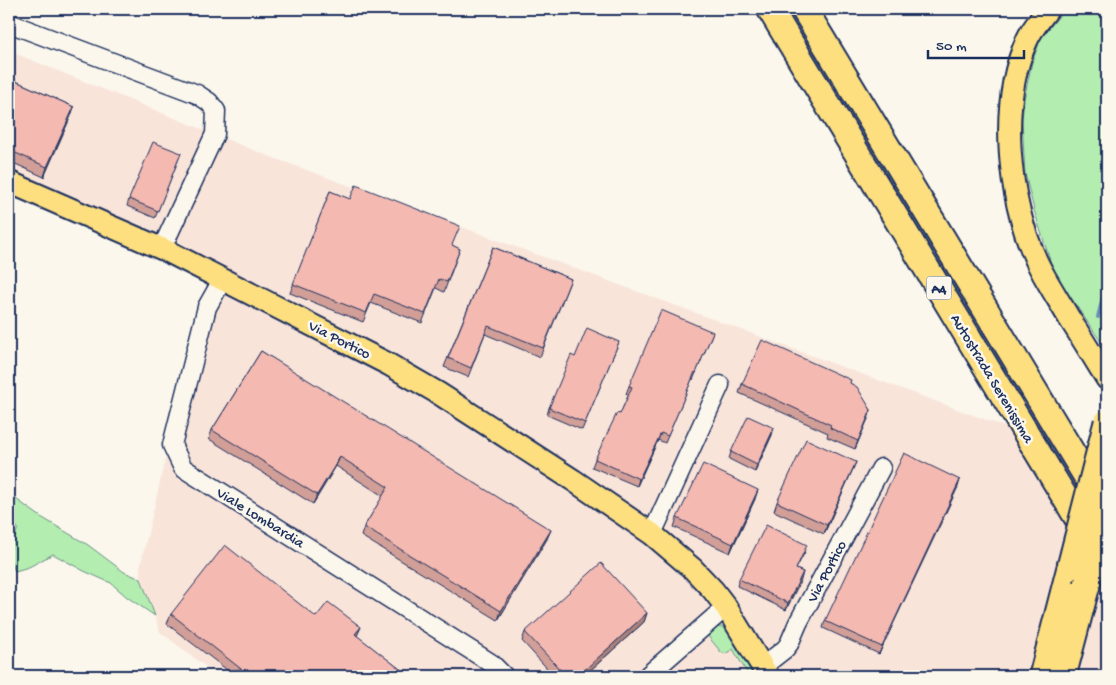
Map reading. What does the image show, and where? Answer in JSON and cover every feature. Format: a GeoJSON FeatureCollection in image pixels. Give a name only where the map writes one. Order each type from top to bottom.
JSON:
{"type":"FeatureCollection","features":[{"type":"Feature","properties":{"kind":"highway","name":"Autostrada Serenissima"},"geometry":{"type":"LineString","coordinates":[[770,9],[1107,567]]}},
{"type":"Feature","properties":{"kind":"highway","name":"Autostrada Serenissima"},"geometry":{"type":"LineString","coordinates":[[804,9],[1107,512]]}},
{"type":"Feature","properties":{"kind":"highway"},"geometry":{"type":"LineString","coordinates":[[1063,676],[1078,576],[1107,422]]}},
{"type":"Feature","properties":{"kind":"highway"},"geometry":{"type":"LineString","coordinates":[[1042,676],[1078,576],[1107,504]]}},
{"type":"Feature","properties":{"kind":"main road"},"geometry":{"type":"LineString","coordinates":[[1048,9],[1027,39],[1013,83],[1010,131],[1010,160],[1013,180],[1024,229],[1037,261],[1107,379]]}},
{"type":"Feature","properties":{"kind":"main road","name":"Via Portico"},"geometry":{"type":"LineString","coordinates":[[9,182],[167,251],[388,364],[438,393],[573,480],[652,534],[693,569],[713,590],[726,608],[765,671]]}},
{"type":"Feature","properties":{"kind":"street"},"geometry":{"type":"LineString","coordinates":[[9,23],[197,94],[209,102],[216,112],[215,134],[163,246],[167,251]]}},
{"type":"Feature","properties":{"kind":"street","name":"Viale Lombardia"},"geometry":{"type":"LineString","coordinates":[[224,280],[207,306],[172,446],[183,468],[491,663],[504,676]]}},
{"type":"Feature","properties":{"kind":"street"},"geometry":{"type":"LineString","coordinates":[[652,534],[720,385]]}},
{"type":"Feature","properties":{"kind":"street","name":"Via Portico"},"geometry":{"type":"LineString","coordinates":[[765,671],[789,644],[798,623],[881,468]]}},
{"type":"Feature","properties":{"kind":"street"},"geometry":{"type":"LineString","coordinates":[[647,676],[726,608]]}},
{"type":"Feature","properties":{"kind":"shaded area"},"geometry":{"type":"Polygon","coordinates":[[[9,51],[266,155],[1011,429],[1107,591],[1107,676],[218,676],[160,632],[141,579],[140,567],[211,265],[9,174],[9,51]]]}},
{"type":"Feature","properties":{"kind":"green space"},"geometry":{"type":"Polygon","coordinates":[[[1065,9],[1107,9],[1106,349],[1054,273],[1025,174],[1022,120],[1024,99],[1032,62],[1041,38],[1065,9]]]}},
{"type":"Feature","properties":{"kind":"green space"},"geometry":{"type":"Polygon","coordinates":[[[9,494],[41,517],[88,545],[124,572],[141,579],[155,616],[127,597],[111,583],[53,554],[29,567],[15,571],[9,553],[18,528],[9,522],[9,494]]]}},
{"type":"Feature","properties":{"kind":"green space"},"geometry":{"type":"Polygon","coordinates":[[[718,627],[730,630],[757,676],[749,676],[733,649],[725,654],[721,652],[707,635],[718,627]]]}},
{"type":"Feature","properties":{"kind":"building"},"geometry":{"type":"Polygon","coordinates":[[[9,78],[74,107],[47,167],[9,150],[9,78]]]}},
{"type":"Feature","properties":{"kind":"building"},"geometry":{"type":"Polygon","coordinates":[[[153,142],[181,153],[158,211],[129,199],[153,142]]]}},
{"type":"Feature","properties":{"kind":"building"},"geometry":{"type":"Polygon","coordinates":[[[356,185],[460,226],[452,245],[460,249],[447,282],[439,279],[425,314],[374,294],[366,313],[293,284],[330,191],[350,199],[356,185]]]}},
{"type":"Feature","properties":{"kind":"building"},"geometry":{"type":"Polygon","coordinates":[[[493,247],[571,279],[543,348],[488,326],[471,368],[448,358],[493,247]]]}},
{"type":"Feature","properties":{"kind":"building"},"geometry":{"type":"Polygon","coordinates":[[[661,310],[713,332],[668,436],[661,433],[639,479],[595,459],[617,413],[620,414],[632,387],[629,386],[661,310]]]}},
{"type":"Feature","properties":{"kind":"building"},"geometry":{"type":"Polygon","coordinates":[[[587,328],[619,342],[585,423],[549,408],[571,355],[575,357],[587,328]]]}},
{"type":"Feature","properties":{"kind":"building"},"geometry":{"type":"Polygon","coordinates":[[[762,340],[851,380],[850,383],[857,387],[871,410],[858,441],[830,428],[831,425],[742,384],[762,340]]]}},
{"type":"Feature","properties":{"kind":"building"},"geometry":{"type":"Polygon","coordinates":[[[261,351],[551,530],[501,611],[364,527],[388,487],[340,457],[317,495],[212,430],[261,351]]]}},
{"type":"Feature","properties":{"kind":"building"},"geometry":{"type":"Polygon","coordinates":[[[748,416],[774,428],[757,465],[731,452],[748,416]]]}},
{"type":"Feature","properties":{"kind":"building"},"geometry":{"type":"Polygon","coordinates":[[[806,439],[856,462],[827,525],[777,502],[806,439]]]}},
{"type":"Feature","properties":{"kind":"building"},"geometry":{"type":"Polygon","coordinates":[[[904,453],[960,480],[882,647],[825,621],[904,453]]]}},
{"type":"Feature","properties":{"kind":"building"},"geometry":{"type":"Polygon","coordinates":[[[703,464],[758,490],[733,544],[677,518],[703,464]]]}},
{"type":"Feature","properties":{"kind":"building"},"geometry":{"type":"Polygon","coordinates":[[[766,525],[807,545],[796,569],[803,572],[788,603],[739,579],[766,525]]]}},
{"type":"Feature","properties":{"kind":"building"},"geometry":{"type":"Polygon","coordinates":[[[225,545],[316,617],[328,602],[361,627],[355,634],[409,676],[250,676],[171,614],[225,545]]]}},
{"type":"Feature","properties":{"kind":"building"},"geometry":{"type":"Polygon","coordinates":[[[601,563],[647,613],[578,676],[566,676],[525,632],[601,563]]]}},
{"type":"Feature","properties":{"kind":"building"},"geometry":{"type":"Polygon","coordinates":[[[855,671],[858,676],[847,676],[855,671]]]}},
{"type":"Feature","properties":{"kind":"waterway"},"geometry":{"type":"LineString","coordinates":[[1098,317],[1107,281]]}}]}
